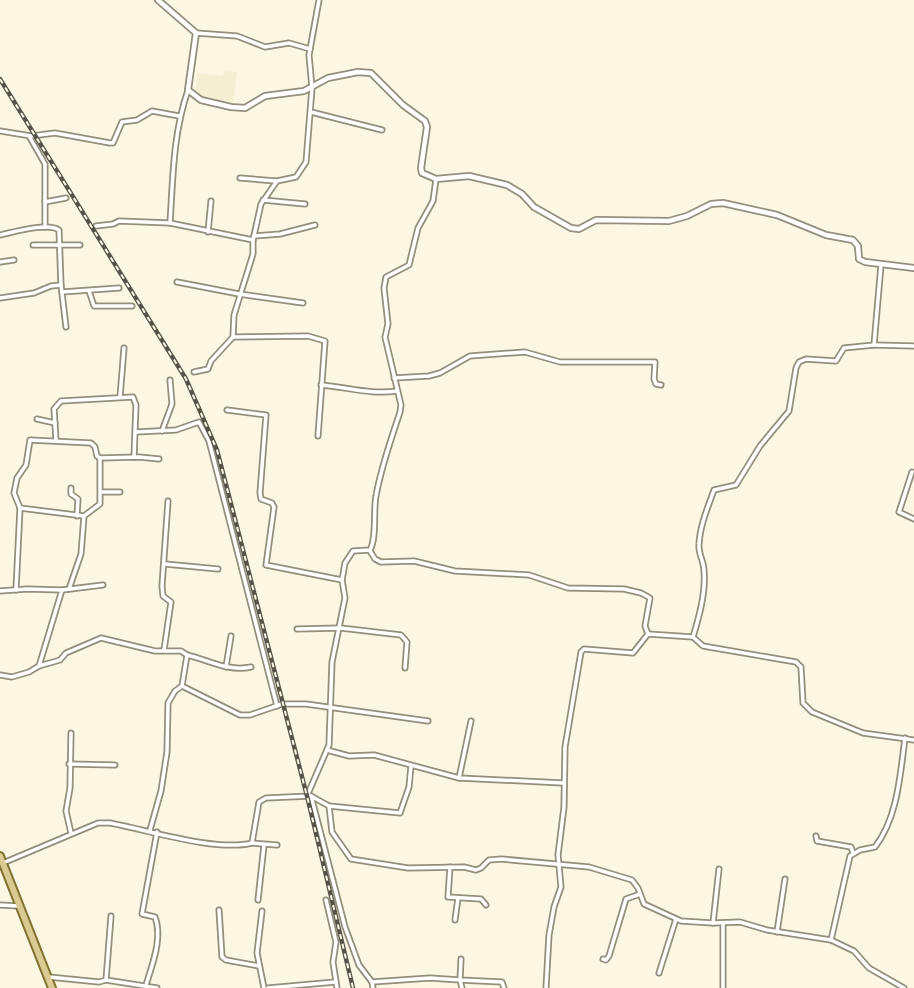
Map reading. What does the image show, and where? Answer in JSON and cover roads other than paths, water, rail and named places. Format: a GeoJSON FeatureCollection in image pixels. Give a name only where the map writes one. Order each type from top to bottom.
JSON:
{"type":"FeatureCollection","features":[{"type":"Feature","properties":{"kind":"main road"},"geometry":{"type":"LineString","coordinates":[[1,860],[52,988]]}},
{"type":"Feature","properties":{"kind":"street"},"geometry":{"type":"LineString","coordinates":[[158,0],[196,33],[237,36],[265,47],[289,43],[310,49]]}},
{"type":"Feature","properties":{"kind":"street"},"geometry":{"type":"LineString","coordinates":[[240,178],[277,181],[296,177],[306,162],[312,88],[308,64],[319,0]]}},
{"type":"Feature","properties":{"kind":"street"},"geometry":{"type":"LineString","coordinates":[[170,223],[171,170],[179,116],[188,90],[196,33]]}},
{"type":"Feature","properties":{"kind":"street"},"geometry":{"type":"LineString","coordinates":[[188,90],[201,100],[245,108],[265,96],[312,88],[328,78],[358,72],[371,73],[403,105],[425,121],[427,127],[422,173],[436,179],[469,176],[507,185],[522,194],[534,207],[571,228],[579,229],[596,220],[669,221],[687,216],[711,204],[723,203],[777,215],[825,235],[853,240],[858,246],[859,259],[881,265],[914,268]]}},
{"type":"Feature","properties":{"kind":"street"},"geometry":{"type":"LineString","coordinates":[[0,131],[29,136],[55,132],[113,143],[125,120],[137,120],[152,111],[179,116]]}},
{"type":"Feature","properties":{"kind":"street"},"geometry":{"type":"LineString","coordinates":[[311,112],[383,130]]}},
{"type":"Feature","properties":{"kind":"street"},"geometry":{"type":"LineString","coordinates":[[29,136],[45,164],[45,227]]}},
{"type":"Feature","properties":{"kind":"street"},"geometry":{"type":"LineString","coordinates":[[370,550],[373,545],[376,494],[400,412],[384,337],[388,324],[384,288],[386,277],[409,265],[418,228],[433,201],[436,179]]}},
{"type":"Feature","properties":{"kind":"street"},"geometry":{"type":"LineString","coordinates":[[194,372],[208,369],[211,360],[233,337],[234,315],[253,254],[253,238],[263,200],[277,181]]}},
{"type":"Feature","properties":{"kind":"street"},"geometry":{"type":"LineString","coordinates":[[46,202],[66,198]]}},
{"type":"Feature","properties":{"kind":"street"},"geometry":{"type":"LineString","coordinates":[[263,200],[305,204]]}},
{"type":"Feature","properties":{"kind":"street"},"geometry":{"type":"LineString","coordinates":[[208,232],[211,201]]}},
{"type":"Feature","properties":{"kind":"street"},"geometry":{"type":"LineString","coordinates":[[96,226],[113,225],[119,221],[170,223],[253,238],[315,225]]}},
{"type":"Feature","properties":{"kind":"street"},"geometry":{"type":"LineString","coordinates":[[0,234],[54,226],[59,230],[66,327]]}},
{"type":"Feature","properties":{"kind":"street"},"geometry":{"type":"LineString","coordinates":[[33,245],[80,245]]}},
{"type":"Feature","properties":{"kind":"street"},"geometry":{"type":"LineString","coordinates":[[0,262],[14,260]]}},
{"type":"Feature","properties":{"kind":"street"},"geometry":{"type":"LineString","coordinates":[[874,345],[881,265]]}},
{"type":"Feature","properties":{"kind":"street"},"geometry":{"type":"LineString","coordinates":[[177,282],[303,303]]}},
{"type":"Feature","properties":{"kind":"street"},"geometry":{"type":"LineString","coordinates":[[0,298],[34,293],[61,285]]}},
{"type":"Feature","properties":{"kind":"street"},"geometry":{"type":"LineString","coordinates":[[62,292],[119,288]]}},
{"type":"Feature","properties":{"kind":"street"},"geometry":{"type":"LineString","coordinates":[[89,291],[94,306],[132,306]]}},
{"type":"Feature","properties":{"kind":"street"},"geometry":{"type":"LineString","coordinates":[[233,337],[308,336],[323,339],[326,349],[318,436]]}},
{"type":"Feature","properties":{"kind":"street"},"geometry":{"type":"LineString","coordinates":[[693,637],[705,577],[699,554],[699,541],[702,523],[714,490],[736,485],[760,446],[789,411],[799,362],[806,359],[836,361],[844,348],[874,345],[914,346]]}},
{"type":"Feature","properties":{"kind":"street"},"geometry":{"type":"LineString","coordinates":[[120,397],[124,348]]}},
{"type":"Feature","properties":{"kind":"street"},"geometry":{"type":"LineString","coordinates":[[394,378],[440,373],[470,356],[525,352],[560,362],[655,362],[654,379],[656,384],[662,385]]}},
{"type":"Feature","properties":{"kind":"street"},"geometry":{"type":"LineString","coordinates":[[162,431],[172,404],[170,380]]}},
{"type":"Feature","properties":{"kind":"street"},"geometry":{"type":"LineString","coordinates":[[321,385],[384,393],[397,391]]}},
{"type":"Feature","properties":{"kind":"street"},"geometry":{"type":"LineString","coordinates":[[56,440],[54,409],[61,401],[120,397],[135,399],[134,457]]}},
{"type":"Feature","properties":{"kind":"street"},"geometry":{"type":"LineString","coordinates":[[227,410],[266,415],[260,497],[274,507],[266,565],[342,580]]}},
{"type":"Feature","properties":{"kind":"street"},"geometry":{"type":"LineString","coordinates":[[37,419],[55,423]]}},
{"type":"Feature","properties":{"kind":"street"},"geometry":{"type":"LineString","coordinates":[[136,432],[176,430],[199,422],[209,441],[277,706]]}},
{"type":"Feature","properties":{"kind":"street"},"geometry":{"type":"LineString","coordinates":[[16,590],[20,508],[14,493],[17,478],[26,465],[30,440],[91,443],[95,447],[100,458],[100,504],[84,516],[20,508]]}},
{"type":"Feature","properties":{"kind":"street"},"geometry":{"type":"LineString","coordinates":[[100,458],[159,459]]}},
{"type":"Feature","properties":{"kind":"street"},"geometry":{"type":"LineString","coordinates":[[912,472],[899,512],[914,519]]}},
{"type":"Feature","properties":{"kind":"street"},"geometry":{"type":"LineString","coordinates":[[71,488],[71,494],[78,499],[77,516]]}},
{"type":"Feature","properties":{"kind":"street"},"geometry":{"type":"LineString","coordinates":[[101,492],[120,492]]}},
{"type":"Feature","properties":{"kind":"street"},"geometry":{"type":"LineString","coordinates":[[164,650],[172,602],[163,596],[168,501]]}},
{"type":"Feature","properties":{"kind":"street"},"geometry":{"type":"LineString","coordinates":[[69,589],[81,554],[84,516]]}},
{"type":"Feature","properties":{"kind":"street"},"geometry":{"type":"LineString","coordinates":[[370,550],[375,559],[382,562],[414,561],[455,571],[528,575],[568,588],[641,593],[650,598],[645,626],[648,634]]}},
{"type":"Feature","properties":{"kind":"street"},"geometry":{"type":"LineString","coordinates":[[370,550],[353,551],[345,563],[342,580],[345,598],[332,662],[332,706],[327,750],[309,796],[345,927],[359,965],[372,982],[373,988]]}},
{"type":"Feature","properties":{"kind":"street"},"geometry":{"type":"LineString","coordinates":[[165,564],[218,569]]}},
{"type":"Feature","properties":{"kind":"street"},"geometry":{"type":"LineString","coordinates":[[0,591],[61,590],[103,585]]}},
{"type":"Feature","properties":{"kind":"street"},"geometry":{"type":"LineString","coordinates":[[39,666],[40,656],[61,598],[61,590]]}},
{"type":"Feature","properties":{"kind":"street"},"geometry":{"type":"LineString","coordinates":[[297,629],[341,628],[401,635],[406,638],[405,668]]}},
{"type":"Feature","properties":{"kind":"street"},"geometry":{"type":"LineString","coordinates":[[546,988],[549,935],[561,887],[559,864],[565,747],[581,652],[584,649],[634,653],[648,634],[693,637],[703,646],[796,662],[801,667],[803,703],[812,712],[863,733],[914,740]]}},
{"type":"Feature","properties":{"kind":"street"},"geometry":{"type":"LineString","coordinates":[[226,667],[232,636]]}},
{"type":"Feature","properties":{"kind":"street"},"geometry":{"type":"LineString","coordinates":[[0,675],[12,677],[29,672],[60,660],[66,653],[101,638],[155,651],[181,651],[239,670],[251,667]]}},
{"type":"Feature","properties":{"kind":"street"},"geometry":{"type":"LineString","coordinates":[[150,830],[161,791],[167,752],[168,703],[175,691],[182,686],[187,655]]}},
{"type":"Feature","properties":{"kind":"street"},"geometry":{"type":"LineString","coordinates":[[182,686],[240,715],[277,706],[306,704],[428,721]]}},
{"type":"Feature","properties":{"kind":"street"},"geometry":{"type":"LineString","coordinates":[[459,778],[471,721]]}},
{"type":"Feature","properties":{"kind":"street"},"geometry":{"type":"LineString","coordinates":[[71,733],[70,788],[66,811],[71,834]]}},
{"type":"Feature","properties":{"kind":"street"},"geometry":{"type":"LineString","coordinates":[[831,940],[850,856],[875,847],[889,823],[898,791],[905,738]]}},
{"type":"Feature","properties":{"kind":"street"},"geometry":{"type":"LineString","coordinates":[[327,750],[349,756],[374,755],[459,778],[563,783]]}},
{"type":"Feature","properties":{"kind":"street"},"geometry":{"type":"LineString","coordinates":[[69,764],[115,765]]}},
{"type":"Feature","properties":{"kind":"street"},"geometry":{"type":"LineString","coordinates":[[251,843],[262,799],[309,796],[329,806],[400,813],[411,766]]}},
{"type":"Feature","properties":{"kind":"street"},"geometry":{"type":"LineString","coordinates":[[329,806],[332,832],[351,859],[408,868],[464,867],[476,870],[489,860],[501,859],[589,867],[632,880],[644,904],[676,919],[713,923],[740,922],[777,932],[831,940],[854,951],[869,968],[904,988]]}},
{"type":"Feature","properties":{"kind":"street"},"geometry":{"type":"LineString","coordinates":[[1,860],[98,823],[150,830],[212,844],[277,845]]}},
{"type":"Feature","properties":{"kind":"street"},"geometry":{"type":"LineString","coordinates":[[146,985],[158,932],[155,918],[142,914],[157,832]]}},
{"type":"Feature","properties":{"kind":"street"},"geometry":{"type":"LineString","coordinates":[[816,836],[817,841],[851,847],[853,853]]}},
{"type":"Feature","properties":{"kind":"street"},"geometry":{"type":"LineString","coordinates":[[258,900],[264,845]]}},
{"type":"Feature","properties":{"kind":"street"},"geometry":{"type":"LineString","coordinates":[[450,867],[448,897],[481,899],[485,905]]}},
{"type":"Feature","properties":{"kind":"street"},"geometry":{"type":"LineString","coordinates":[[713,923],[719,869]]}},
{"type":"Feature","properties":{"kind":"street"},"geometry":{"type":"LineString","coordinates":[[777,932],[785,879]]}},
{"type":"Feature","properties":{"kind":"street"},"geometry":{"type":"LineString","coordinates":[[603,959],[606,960],[609,956],[626,899],[640,894]]}},
{"type":"Feature","properties":{"kind":"street"},"geometry":{"type":"LineString","coordinates":[[456,920],[458,898]]}},
{"type":"Feature","properties":{"kind":"street"},"geometry":{"type":"LineString","coordinates":[[326,900],[335,942],[333,962],[337,988]]}},
{"type":"Feature","properties":{"kind":"street"},"geometry":{"type":"LineString","coordinates":[[0,905],[20,906]]}},
{"type":"Feature","properties":{"kind":"street"},"geometry":{"type":"LineString","coordinates":[[219,910],[222,957],[259,966]]}},
{"type":"Feature","properties":{"kind":"street"},"geometry":{"type":"LineString","coordinates":[[262,911],[257,953],[266,988],[336,982]]}},
{"type":"Feature","properties":{"kind":"street"},"geometry":{"type":"LineString","coordinates":[[106,980],[111,916]]}},
{"type":"Feature","properties":{"kind":"street"},"geometry":{"type":"LineString","coordinates":[[659,973],[676,919]]}},
{"type":"Feature","properties":{"kind":"street"},"geometry":{"type":"LineString","coordinates":[[723,923],[723,988]]}},
{"type":"Feature","properties":{"kind":"street"},"geometry":{"type":"LineString","coordinates":[[461,959],[462,988]]}},
{"type":"Feature","properties":{"kind":"street"},"geometry":{"type":"LineString","coordinates":[[49,977],[99,982],[106,980],[157,988]]}},
{"type":"Feature","properties":{"kind":"street"},"geometry":{"type":"LineString","coordinates":[[372,982],[460,979],[502,982],[504,988]]}},
{"type":"Feature","properties":{"kind":"railway"},"geometry":{"type":"LineString","coordinates":[[0,79],[186,379],[217,450],[307,796],[353,988]]}}]}
